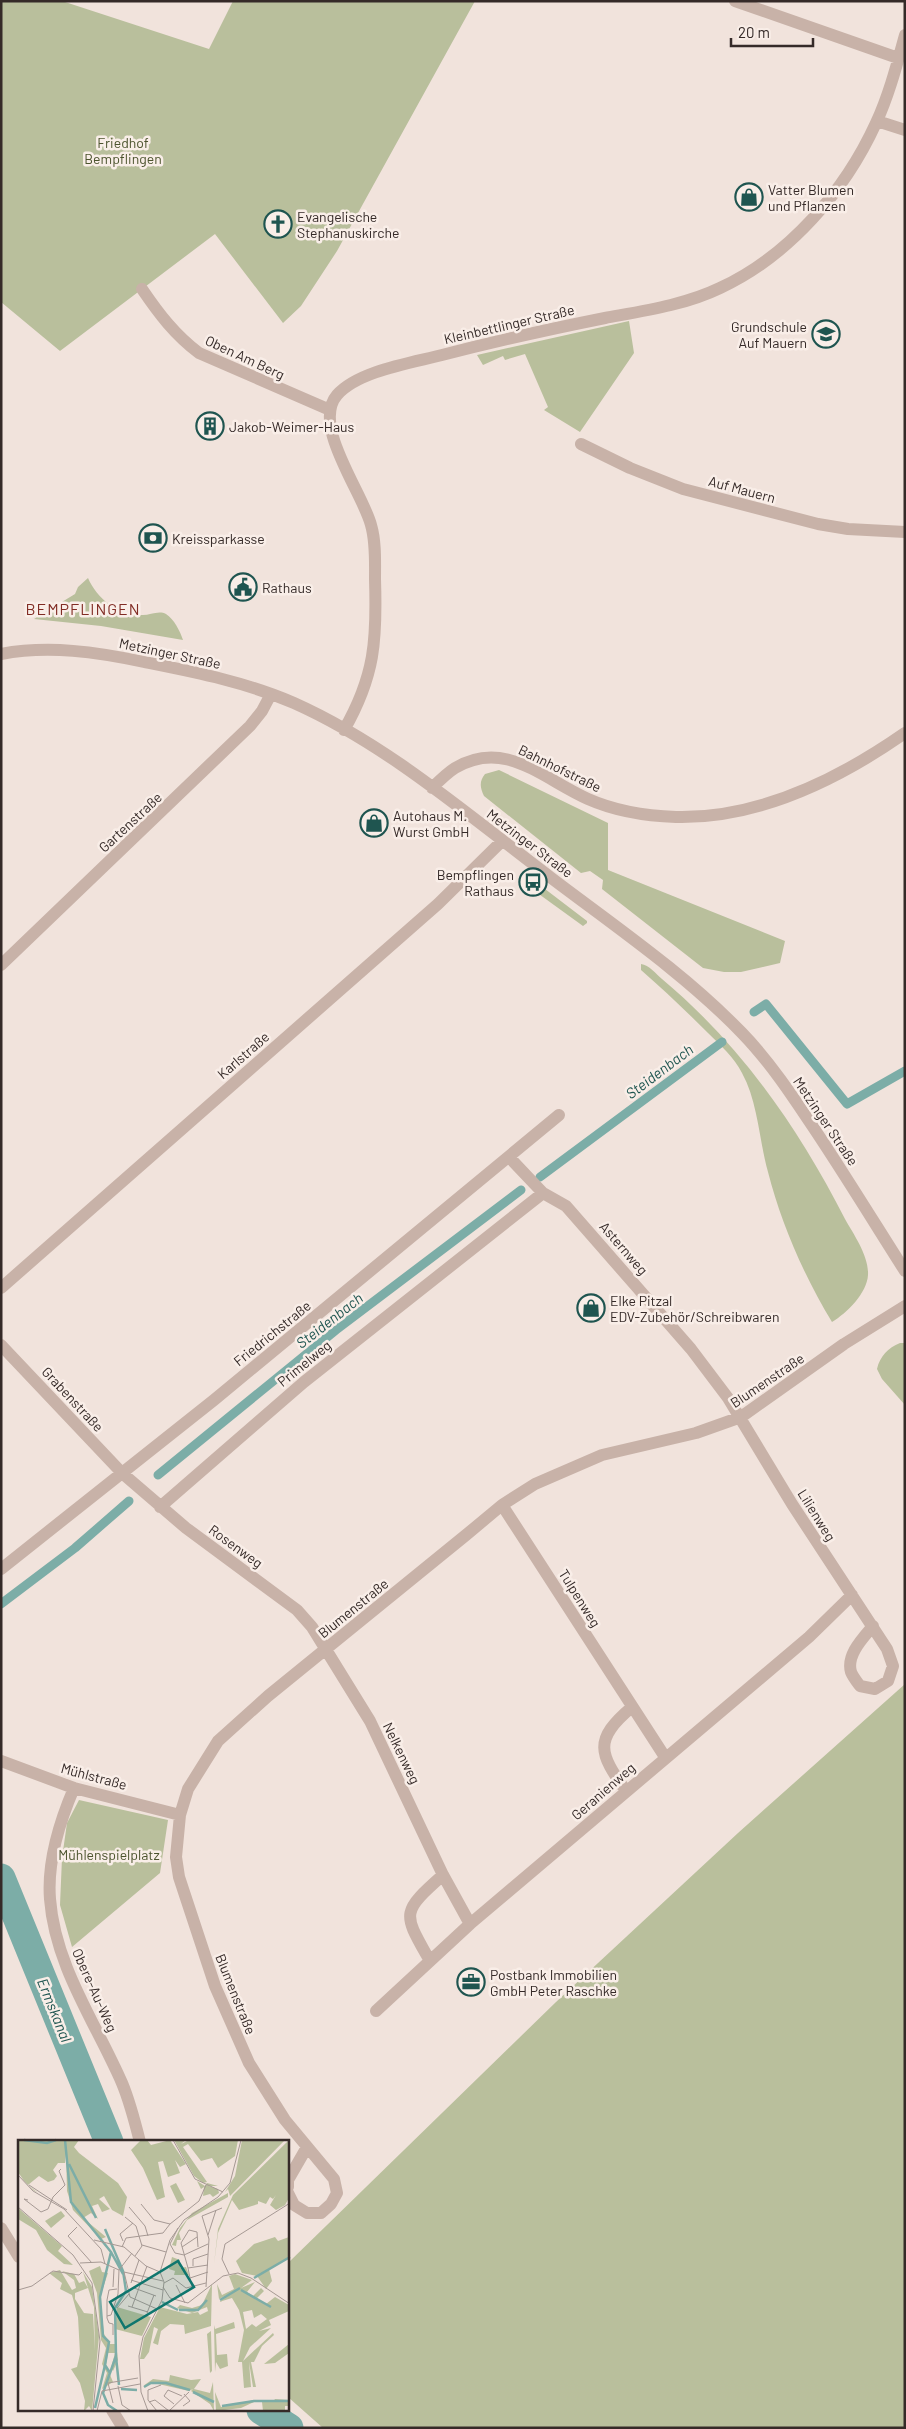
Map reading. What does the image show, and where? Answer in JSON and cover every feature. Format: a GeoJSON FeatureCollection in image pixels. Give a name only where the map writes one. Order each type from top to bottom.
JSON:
{"type":"FeatureCollection","features":[{"type":"Feature","properties":{"kind":"street"},"geometry":{"type":"LineString","coordinates":[[735,1],[898,58]]}},
{"type":"Feature","properties":{"kind":"street","name":"Kleinbettlinger Straße"},"geometry":{"type":"LineString","coordinates":[[330,410],[335,397],[346,387],[366,377],[397,367],[537,332],[686,300],[719,289],[746,274],[795,238],[838,186],[877,121],[905,36]]}},
{"type":"Feature","properties":{"kind":"street"},"geometry":{"type":"LineString","coordinates":[[877,121],[905,130]]}},
{"type":"Feature","properties":{"kind":"street","name":"Oben Am Berg"},"geometry":{"type":"LineString","coordinates":[[142,289],[169,327],[181,340],[199,353],[330,410]]}},
{"type":"Feature","properties":{"kind":"street"},"geometry":{"type":"LineString","coordinates":[[330,410],[333,440],[371,526],[375,565],[376,610],[373,658],[361,697],[344,730]]}},
{"type":"Feature","properties":{"kind":"street","name":"Auf Mauern"},"geometry":{"type":"LineString","coordinates":[[581,444],[630,468],[692,492],[841,528],[905,532]]}},
{"type":"Feature","properties":{"kind":"street","name":"Metzinger Straße"},"geometry":{"type":"LineString","coordinates":[[1,654],[35,649],[102,654],[176,668],[271,694],[315,713],[432,788],[665,964],[702,994],[743,1034],[798,1103],[905,1271]]}},
{"type":"Feature","properties":{"kind":"street","name":"Gartenstraße"},"geometry":{"type":"LineString","coordinates":[[1,965],[250,726],[262,711],[271,694]]}},
{"type":"Feature","properties":{"kind":"street","name":"Bahnhofstraße"},"geometry":{"type":"LineString","coordinates":[[432,788],[454,769],[470,761],[488,757],[502,757],[518,762],[606,806],[642,814],[676,817],[711,816],[755,807],[816,784],[865,759],[905,733]]}},
{"type":"Feature","properties":{"kind":"street","name":"Karlstraße"},"geometry":{"type":"LineString","coordinates":[[1,1288],[438,904],[502,841]]}},
{"type":"Feature","properties":{"kind":"street","name":"Friedrichstraße"},"geometry":{"type":"LineString","coordinates":[[1,1569],[510,1158],[559,1115]]}},
{"type":"Feature","properties":{"kind":"street","name":"Asternweg"},"geometry":{"type":"LineString","coordinates":[[510,1158],[543,1193],[566,1206],[577,1218],[691,1349],[740,1417]]}},
{"type":"Feature","properties":{"kind":"street","name":"Primelweg"},"geometry":{"type":"LineString","coordinates":[[160,1506],[319,1370],[543,1193]]}},
{"type":"Feature","properties":{"kind":"street","name":"Blumenstraße"},"geometry":{"type":"LineString","coordinates":[[289,2195],[294,2205],[306,2214],[321,2212],[331,2204],[337,2193],[334,2179],[271,2101],[249,2063],[215,1986],[180,1877],[177,1848],[180,1814],[188,1790],[218,1742],[242,1718],[502,1505],[535,1484],[588,1459],[617,1450],[696,1434],[740,1417],[844,1344],[905,1306]]}},
{"type":"Feature","properties":{"kind":"street","name":"Grabenstraße"},"geometry":{"type":"LineString","coordinates":[[1,1345],[122,1473]]}},
{"type":"Feature","properties":{"kind":"street","name":"Lilienweg"},"geometry":{"type":"LineString","coordinates":[[740,1417],[792,1504],[873,1626],[887,1649],[893,1666],[888,1681],[875,1688],[860,1686],[851,1672],[851,1657],[860,1641],[873,1626]]}},
{"type":"Feature","properties":{"kind":"street","name":"Rosenweg"},"geometry":{"type":"LineString","coordinates":[[122,1473],[160,1506],[297,1610],[312,1627],[326,1649]]}},
{"type":"Feature","properties":{"kind":"street","name":"Tulpenweg"},"geometry":{"type":"LineString","coordinates":[[502,1505],[664,1757]]}},
{"type":"Feature","properties":{"kind":"street","name":"Geranienweg"},"geometry":{"type":"LineString","coordinates":[[376,2011],[470,1924],[664,1757],[712,1721],[802,1643],[852,1595]]}},
{"type":"Feature","properties":{"kind":"street","name":"Nelkenweg"},"geometry":{"type":"LineString","coordinates":[[326,1649],[370,1721],[443,1875],[470,1924]]}},
{"type":"Feature","properties":{"kind":"street"},"geometry":{"type":"LineString","coordinates":[[626,1791],[608,1766],[603,1749],[610,1730],[632,1707]]}},
{"type":"Feature","properties":{"kind":"street","name":"Mühlstraße"},"geometry":{"type":"LineString","coordinates":[[1,1761],[74,1788],[180,1814]]}},
{"type":"Feature","properties":{"kind":"street","name":"Obere-Au-Weg"},"geometry":{"type":"LineString","coordinates":[[74,1788],[55,1841],[50,1871],[53,1921],[68,1971],[122,2084],[139,2140]]}},
{"type":"Feature","properties":{"kind":"street"},"geometry":{"type":"LineString","coordinates":[[430,1961],[409,1921],[411,1906],[443,1875]]}},
{"type":"Feature","properties":{"kind":"street"},"geometry":{"type":"LineString","coordinates":[[289,2178],[307,2147]]}},
{"type":"Feature","properties":{"kind":"street"},"geometry":{"type":"LineString","coordinates":[[1,2228],[18,2255]]}},
{"type":"Feature","properties":{"kind":"street"},"geometry":{"type":"LineString","coordinates":[[113,2412],[123,2428]]}},
{"type":"Feature","properties":{"kind":"green space","name":"Friedhof Bempflingen"},"geometry":{"type":"Polygon","coordinates":[[[1,1],[62,1],[209,49],[233,1],[475,1],[337,251],[301,306],[283,323],[215,234],[60,351],[1,302],[1,1]]]}},
{"type":"Feature","properties":{"kind":"green space"},"geometry":{"type":"Polygon","coordinates":[[[629,321],[634,353],[580,432],[544,410],[548,407],[525,354],[505,360],[503,356],[483,365],[477,355],[629,321]]]}},
{"type":"Feature","properties":{"kind":"green space"},"geometry":{"type":"Polygon","coordinates":[[[88,578],[97,593],[118,610],[134,615],[160,612],[166,614],[172,619],[183,640],[101,626],[34,619],[75,594],[78,587],[88,578]]]}},
{"type":"Feature","properties":{"kind":"green space"},"geometry":{"type":"Polygon","coordinates":[[[499,770],[608,823],[608,870],[785,941],[780,963],[741,972],[724,972],[703,968],[602,889],[603,880],[590,871],[581,873],[484,796],[481,785],[483,777],[485,774],[499,770]]]}},
{"type":"Feature","properties":{"kind":"green space"},"geometry":{"type":"Polygon","coordinates":[[[528,876],[587,921],[587,923],[583,926],[525,884],[528,876]]]}},
{"type":"Feature","properties":{"kind":"green space"},"geometry":{"type":"Polygon","coordinates":[[[641,964],[652,970],[691,1005],[742,1060],[766,1090],[808,1153],[864,1253],[868,1275],[864,1289],[855,1302],[832,1322],[803,1268],[787,1230],[773,1191],[752,1096],[742,1073],[722,1047],[641,970],[641,964]]]}},
{"type":"Feature","properties":{"kind":"green space"},"geometry":{"type":"Polygon","coordinates":[[[900,1343],[905,1343],[905,1405],[882,1379],[877,1369],[885,1353],[900,1343]]]}},
{"type":"Feature","properties":{"kind":"green space"},"geometry":{"type":"Polygon","coordinates":[[[905,1684],[905,2428],[323,2428],[289,2398],[289,2262],[556,2002],[738,1833],[905,1684]]]}},
{"type":"Feature","properties":{"kind":"green space","name":"Mühlenspielplatz"},"geometry":{"type":"Polygon","coordinates":[[[79,1800],[168,1820],[160,1873],[72,1947],[60,1905],[62,1858],[67,1823],[79,1800]]]}},
{"type":"Feature","properties":{"kind":"waterway","name":"Steidenbach"},"geometry":{"type":"LineString","coordinates":[[754,1012],[766,1004],[847,1104],[905,1071]]}},
{"type":"Feature","properties":{"kind":"waterway","name":"Steidenbach"},"geometry":{"type":"LineString","coordinates":[[540,1177],[722,1042]]}},
{"type":"Feature","properties":{"kind":"waterway","name":"Steidenbach"},"geometry":{"type":"LineString","coordinates":[[158,1475],[336,1330],[521,1190]]}},
{"type":"Feature","properties":{"kind":"waterway","name":"Steidenbach"},"geometry":{"type":"LineString","coordinates":[[1,1604],[75,1548],[129,1501]]}},
{"type":"Feature","properties":{"kind":"waterway","name":"Ermskanal"},"geometry":{"type":"LineString","coordinates":[[1,1878],[108,2140]]}},
{"type":"Feature","properties":{"kind":"waterway","name":"Ermskanal"},"geometry":{"type":"LineString","coordinates":[[264,2412],[289,2428]]}},
{"type":"Feature","properties":{"kind":"place","name":"Vatter Blumen und Pflanzen"},"geometry":{"type":"Point","coordinates":[749,197]}},
{"type":"Feature","properties":{"kind":"place","name":"Evangelische Stephanuskirche"},"geometry":{"type":"Point","coordinates":[278,224]}},
{"type":"Feature","properties":{"kind":"place","name":"Grundschule Auf Mauern"},"geometry":{"type":"Point","coordinates":[826,334]}},
{"type":"Feature","properties":{"kind":"place","name":"Jakob-Weimer-Haus"},"geometry":{"type":"Point","coordinates":[210,426]}},
{"type":"Feature","properties":{"kind":"place","name":"Kreissparkasse"},"geometry":{"type":"Point","coordinates":[153,538]}},
{"type":"Feature","properties":{"kind":"place","name":"Rathaus"},"geometry":{"type":"Point","coordinates":[243,587]}},
{"type":"Feature","properties":{"kind":"place","name":"Autohaus M. Wurst GmbH"},"geometry":{"type":"Point","coordinates":[374,823]}},
{"type":"Feature","properties":{"kind":"place","name":"Bempflingen Rathaus"},"geometry":{"type":"Point","coordinates":[533,882]}},
{"type":"Feature","properties":{"kind":"place","name":"Elke Pitzal EDV-Zubehör/Schreibwaren"},"geometry":{"type":"Point","coordinates":[591,1308]}},
{"type":"Feature","properties":{"kind":"place","name":"Postbank Immobilien GmbH Peter Raschke"},"geometry":{"type":"Point","coordinates":[471,1982]}},
{"type":"Feature","properties":{"kind":"district","name":"BEMPFLINGEN"},"geometry":{"type":"Point","coordinates":[83,608]}}]}
